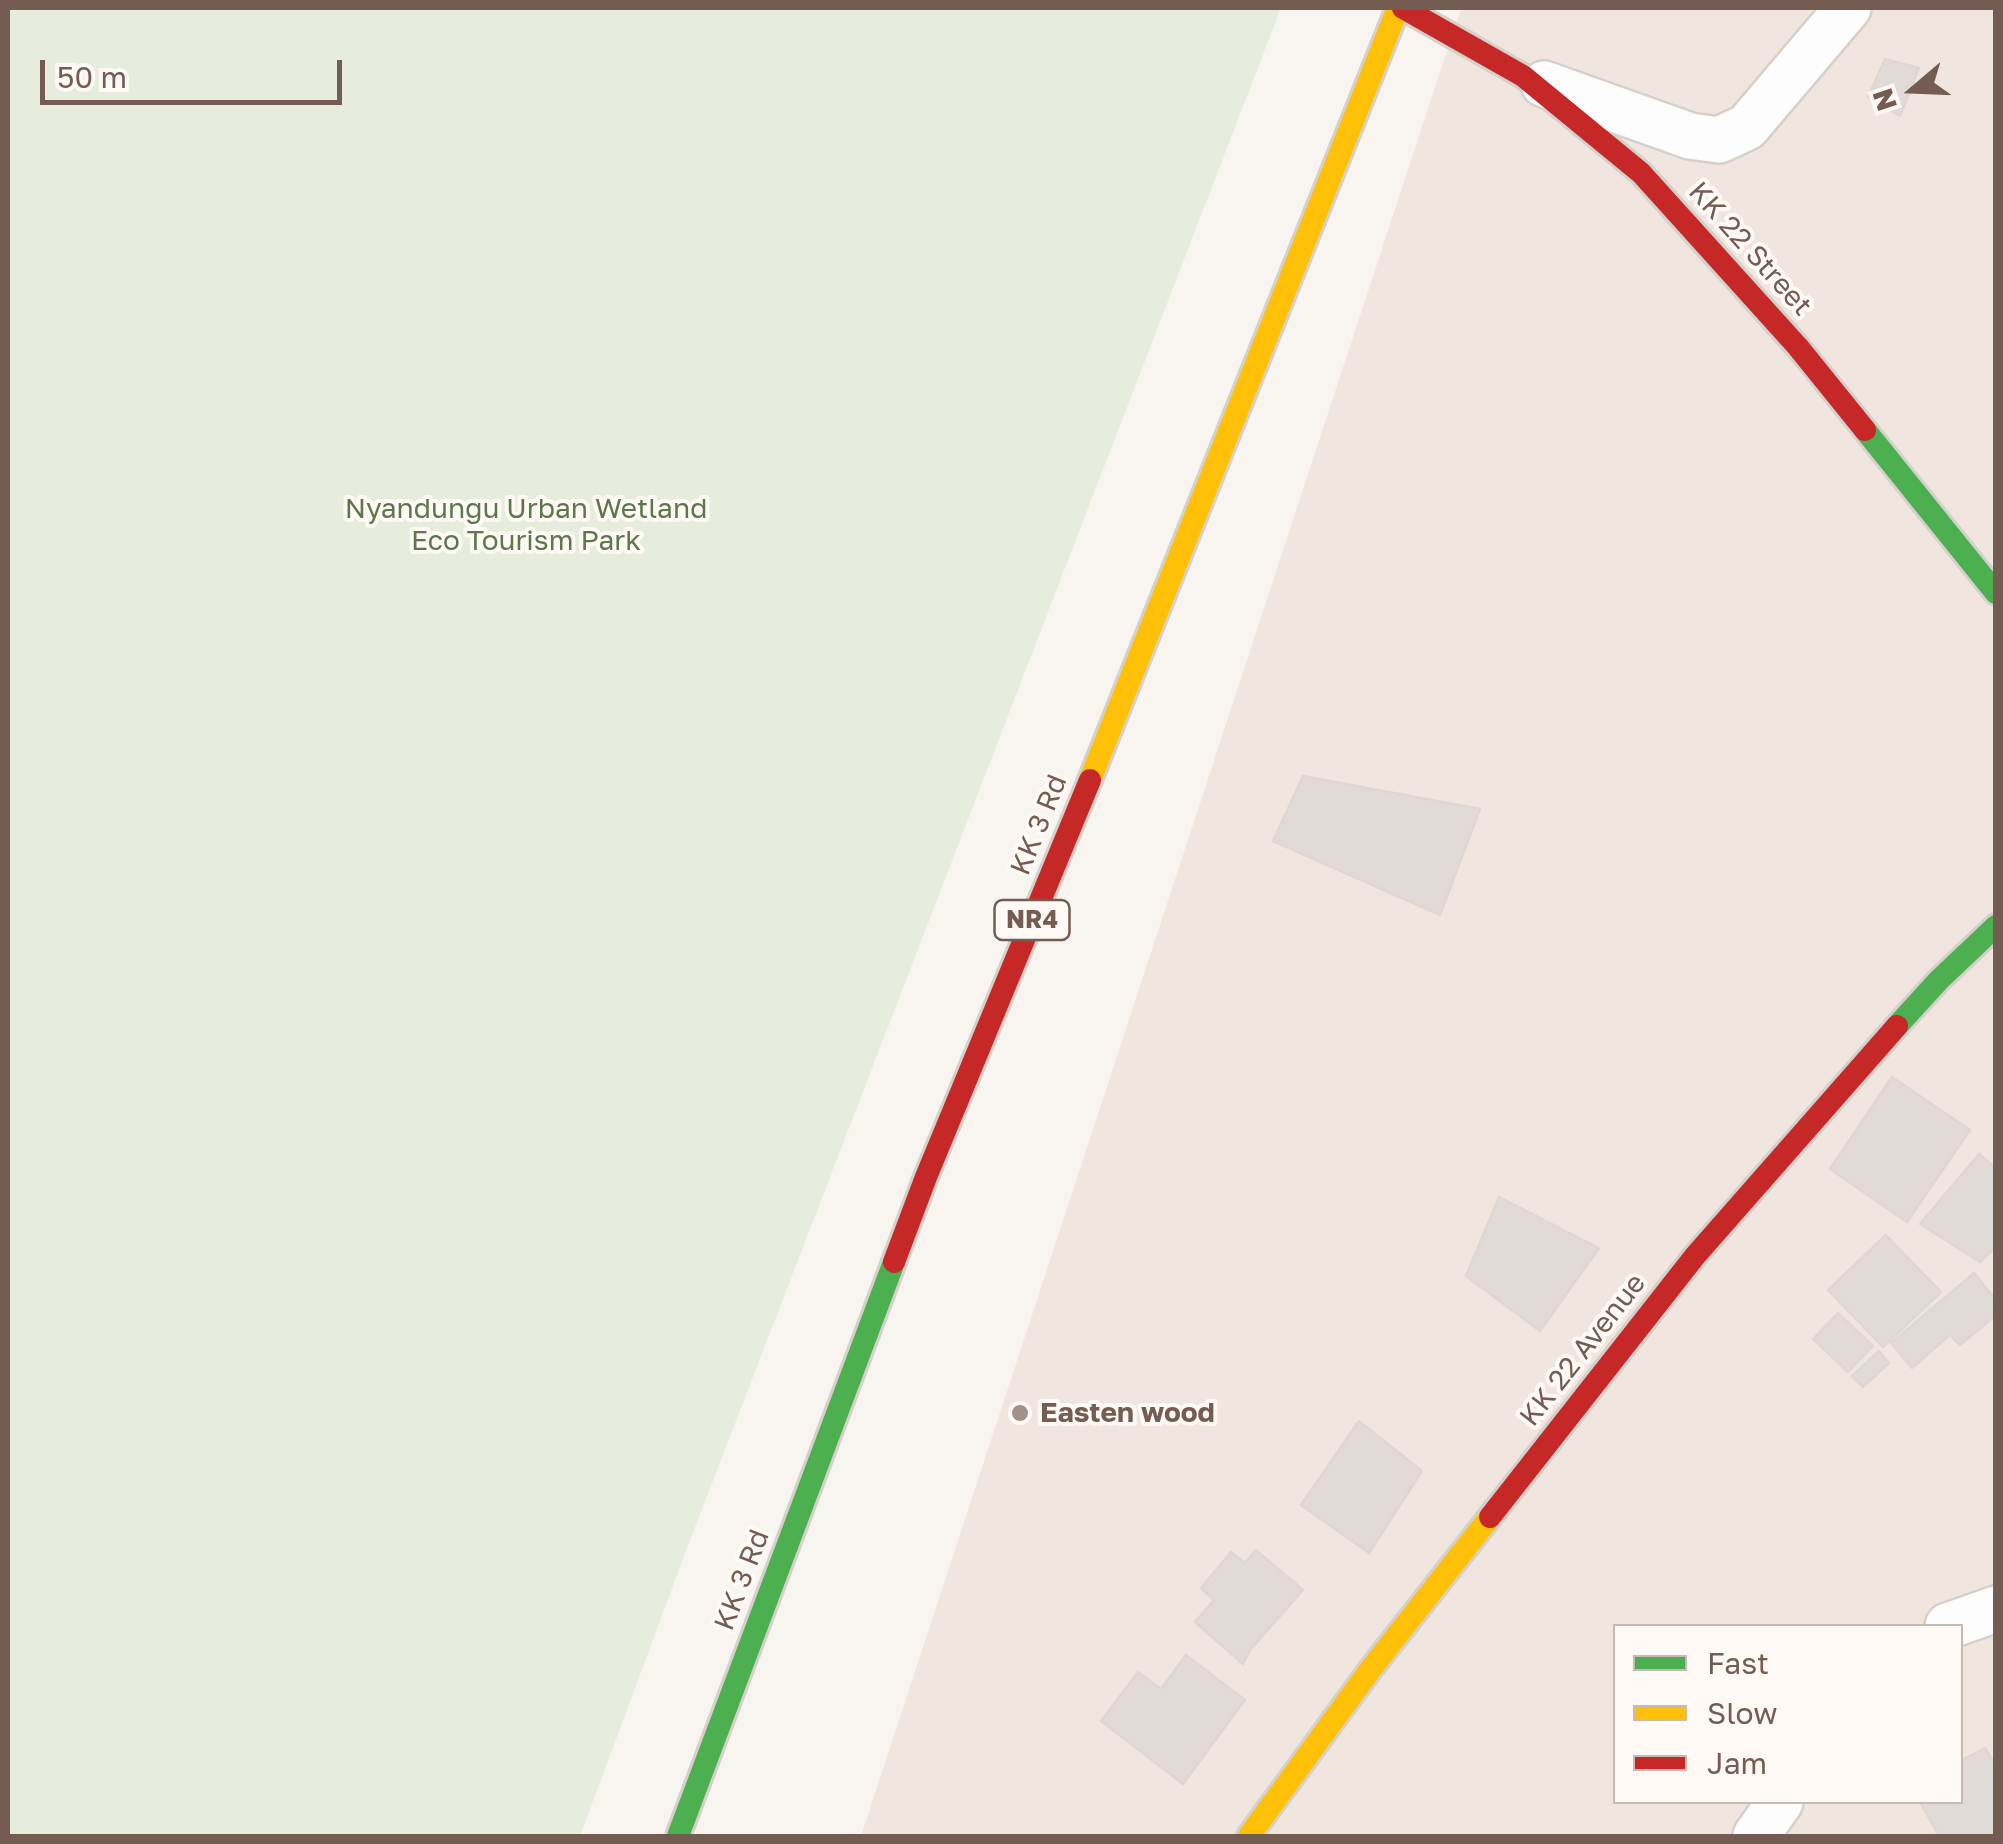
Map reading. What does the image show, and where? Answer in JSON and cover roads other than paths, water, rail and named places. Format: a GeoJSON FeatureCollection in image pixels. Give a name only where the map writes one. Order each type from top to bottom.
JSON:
{"type":"FeatureCollection","features":[{"type":"Feature","properties":{"kind":"main road","name":"KK 22 Street"},"geometry":{"type":"LineString","coordinates":[[1400,8],[1523,76],[1641,173],[1798,347],[1996,594]]}},
{"type":"Feature","properties":{"kind":"main road","name":"KK 3 Rd"},"geometry":{"type":"LineString","coordinates":[[678,1836],[926,1177],[1130,682],[1400,8]]}},
{"type":"Feature","properties":{"kind":"main road","name":"KK 22 Avenue"},"geometry":{"type":"LineString","coordinates":[[1249,1836],[1370,1670],[1695,1256],[1939,980],[1996,926]]}},
{"type":"Feature","properties":{"kind":"street"},"geometry":{"type":"LineString","coordinates":[[1523,76],[1690,136],[1718,140],[1748,127],[1848,8]]}},
{"type":"Feature","properties":{"kind":"street"},"geometry":{"type":"LineString","coordinates":[[1954,1624],[1996,1609]]}},
{"type":"Feature","properties":{"kind":"street"},"geometry":{"type":"LineString","coordinates":[[1756,1836],[1779,1804]]}},
{"type":"Feature","properties":{"kind":"place","name":"Easten wood"},"geometry":{"type":"Point","coordinates":[1020,1413]}},
{"type":"Feature","properties":{"kind":"park label","name":"Nyandungu Urban Wetland Eco Tourism Park"},"geometry":{"type":"Point","coordinates":[526,525]}}]}
